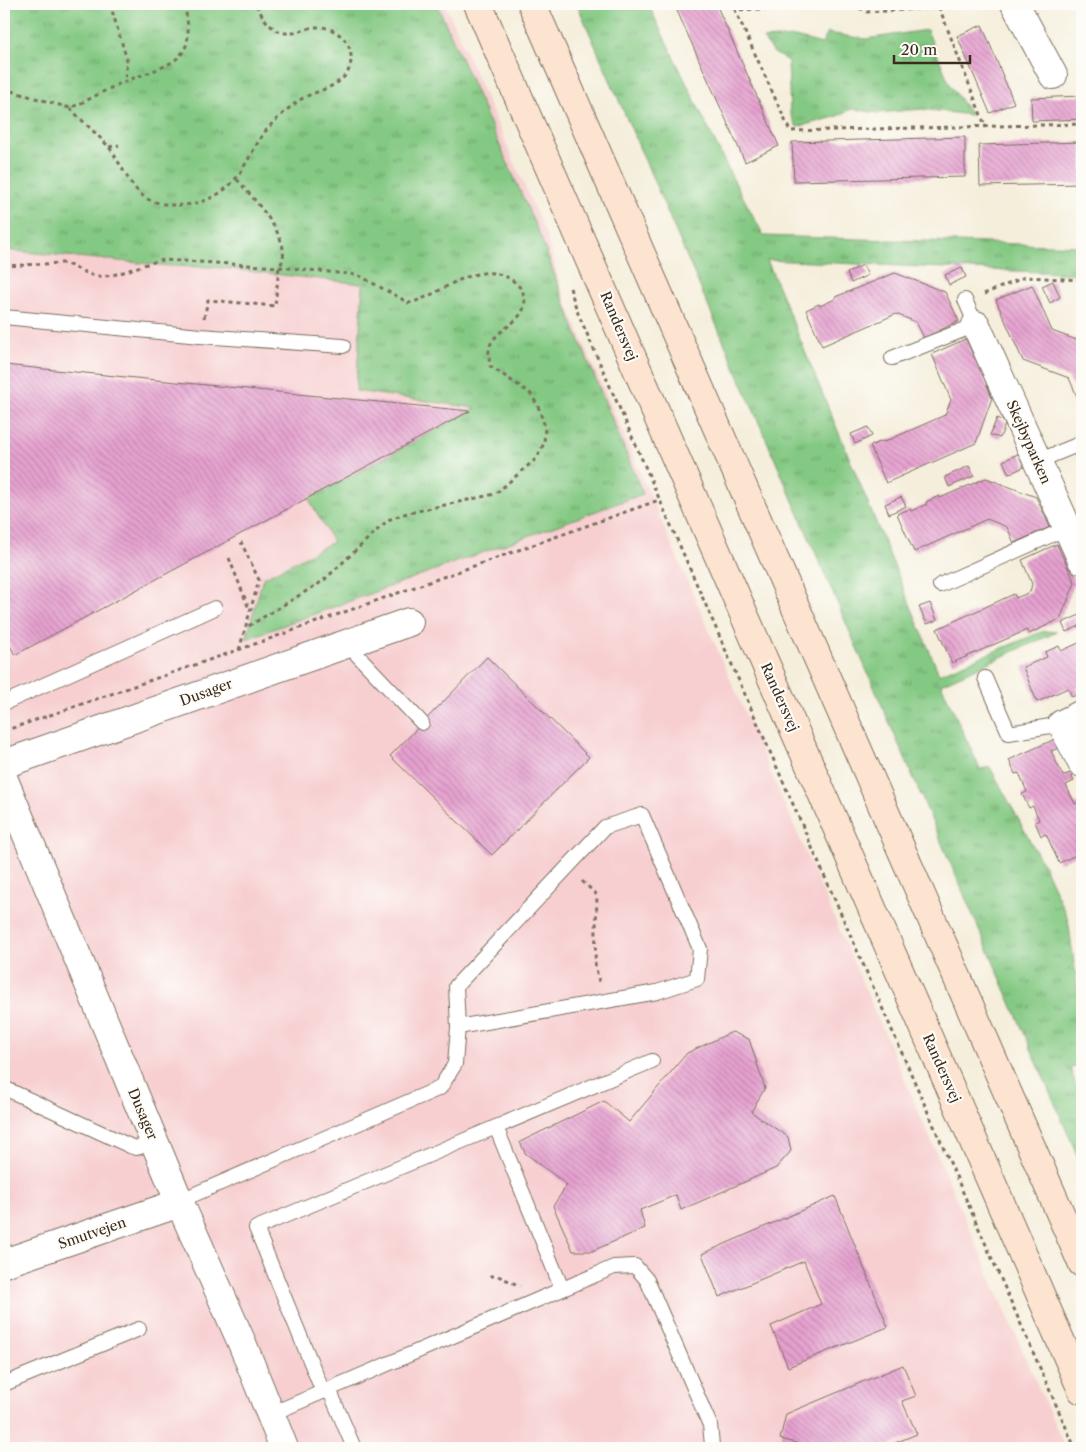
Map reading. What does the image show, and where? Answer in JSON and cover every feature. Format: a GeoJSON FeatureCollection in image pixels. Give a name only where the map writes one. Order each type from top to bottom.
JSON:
{"type":"FeatureCollection","features":[{"type":"Feature","properties":{"kind":"main road","name":"Randersvej"},"geometry":{"type":"LineString","coordinates":[[478,4],[1082,1390]]}},
{"type":"Feature","properties":{"kind":"main road"},"geometry":{"type":"LineString","coordinates":[[532,4],[1082,1263]]}},
{"type":"Feature","properties":{"kind":"street"},"geometry":{"type":"LineString","coordinates":[[1015,4],[1053,75]]}},
{"type":"Feature","properties":{"kind":"street","name":"Skejbyparken"},"geometry":{"type":"LineString","coordinates":[[969,309],[1082,560]]}},
{"type":"Feature","properties":{"kind":"street","name":"Dusager"},"geometry":{"type":"LineString","coordinates":[[4,764],[409,622]]}},
{"type":"Feature","properties":{"kind":"street"},"geometry":{"type":"LineString","coordinates":[[1072,719],[1082,763]]}},
{"type":"Feature","properties":{"kind":"street","name":"Dusager"},"geometry":{"type":"LineString","coordinates":[[7,796],[284,1448]]}},
{"type":"Feature","properties":{"kind":"street","name":"Smutvejen"},"geometry":{"type":"LineString","coordinates":[[4,1263],[165,1208],[179,1201]]}},
{"type":"Feature","properties":{"kind":"lane"},"geometry":{"type":"LineString","coordinates":[[892,358],[969,309]]}},
{"type":"Feature","properties":{"kind":"lane"},"geometry":{"type":"LineString","coordinates":[[4,318],[200,336],[343,346]]}},
{"type":"Feature","properties":{"kind":"lane"},"geometry":{"type":"LineString","coordinates":[[1038,461],[1082,443]]}},
{"type":"Feature","properties":{"kind":"lane"},"geometry":{"type":"LineString","coordinates":[[940,585],[1067,528]]}},
{"type":"Feature","properties":{"kind":"lane"},"geometry":{"type":"LineString","coordinates":[[4,703],[215,608]]}},
{"type":"Feature","properties":{"kind":"lane"},"geometry":{"type":"LineString","coordinates":[[346,644],[422,723]]}},
{"type":"Feature","properties":{"kind":"lane"},"geometry":{"type":"LineString","coordinates":[[985,678],[1009,734],[1072,719]]}},
{"type":"Feature","properties":{"kind":"lane"},"geometry":{"type":"LineString","coordinates":[[179,1201],[440,1088],[455,1064],[458,1027],[456,986],[605,827],[642,815],[700,949],[697,979],[656,992],[458,1027]]}},
{"type":"Feature","properties":{"kind":"lane"},"geometry":{"type":"LineString","coordinates":[[354,1448],[326,1391],[256,1228],[652,1061]]}},
{"type":"Feature","properties":{"kind":"lane"},"geometry":{"type":"LineString","coordinates":[[4,1088],[130,1146],[136,1148],[155,1143]]}},
{"type":"Feature","properties":{"kind":"lane"},"geometry":{"type":"LineString","coordinates":[[496,1128],[562,1289]]}},
{"type":"Feature","properties":{"kind":"lane"},"geometry":{"type":"LineString","coordinates":[[271,1414],[614,1267],[635,1266],[647,1280],[710,1425],[712,1445],[710,1448]]}},
{"type":"Feature","properties":{"kind":"lane"},"geometry":{"type":"LineString","coordinates":[[4,1384],[139,1329]]}},
{"type":"Feature","properties":{"kind":"path"},"geometry":{"type":"LineString","coordinates":[[110,4],[127,60],[124,81],[128,80]]}},
{"type":"Feature","properties":{"kind":"path"},"geometry":{"type":"LineString","coordinates":[[70,108],[128,80],[169,66],[178,58],[188,44],[190,27],[184,4]]}},
{"type":"Feature","properties":{"kind":"path"},"geometry":{"type":"LineString","coordinates":[[4,89],[70,108],[109,147],[128,179],[150,201],[184,207],[211,199],[236,178],[250,152],[276,120],[303,98],[331,89],[347,73],[351,56],[346,41],[339,33],[316,27],[289,34],[278,30],[264,21],[256,4]]}},
{"type":"Feature","properties":{"kind":"path"},"geometry":{"type":"LineString","coordinates":[[1015,4],[867,12],[854,4],[735,10],[790,131],[986,128],[1082,124]]}},
{"type":"Feature","properties":{"kind":"path"},"geometry":{"type":"LineString","coordinates":[[939,8],[986,128]]}},
{"type":"Feature","properties":{"kind":"path"},"geometry":{"type":"LineString","coordinates":[[109,147],[119,145]]}},
{"type":"Feature","properties":{"kind":"path"},"geometry":{"type":"LineString","coordinates":[[200,336],[208,300],[275,306],[279,267],[283,262],[282,240],[262,209],[236,178]]}},
{"type":"Feature","properties":{"kind":"path"},"geometry":{"type":"LineString","coordinates":[[4,266],[62,263],[70,264],[95,276],[105,276],[151,261],[165,260],[279,267],[358,275],[398,298],[409,302],[423,300],[449,284],[483,273],[510,279],[520,286],[525,300],[522,312],[492,340],[488,351],[490,366],[530,393],[538,406],[545,426],[544,443],[536,458],[495,494],[404,514],[388,520],[323,581],[246,627]]}},
{"type":"Feature","properties":{"kind":"path"},"geometry":{"type":"LineString","coordinates":[[969,309],[1025,277],[1082,280]]}},
{"type":"Feature","properties":{"kind":"path"},"geometry":{"type":"LineString","coordinates":[[570,286],[577,312],[1075,1448]]}},
{"type":"Feature","properties":{"kind":"path"},"geometry":{"type":"LineString","coordinates":[[4,731],[659,500]]}},
{"type":"Feature","properties":{"kind":"path"},"geometry":{"type":"LineString","coordinates":[[238,650],[259,580],[241,542]]}},
{"type":"Feature","properties":{"kind":"path"},"geometry":{"type":"LineString","coordinates":[[229,558],[250,612]]}},
{"type":"Feature","properties":{"kind":"path"},"geometry":{"type":"LineString","coordinates":[[566,867],[597,895],[595,964],[604,1001]]}},
{"type":"Feature","properties":{"kind":"path"},"geometry":{"type":"LineString","coordinates":[[490,1276],[498,1276],[518,1286],[555,1271]]}},
{"type":"Feature","properties":{"kind":"shaded area"},"geometry":{"type":"Polygon","coordinates":[[[4,4],[445,4],[546,235],[563,295],[1065,1448],[4,1448],[4,4]]]}},
{"type":"Feature","properties":{"kind":"green space"},"geometry":{"type":"Polygon","coordinates":[[[4,4],[437,4],[541,238],[572,322],[643,494],[246,639],[263,578],[333,542],[309,499],[476,408],[356,391],[363,284],[212,267],[171,266],[4,250],[4,4]]]}},
{"type":"Feature","properties":{"kind":"green space"},"geometry":{"type":"Polygon","coordinates":[[[577,4],[648,4],[731,175],[764,236],[1082,246],[1082,274],[767,260],[939,674],[1044,631],[1057,632],[941,684],[980,769],[990,767],[1045,868],[1068,919],[1079,1000],[1082,1007],[1082,1063],[1070,1068],[1082,1103],[1082,1166],[577,4]]]}},
{"type":"Feature","properties":{"kind":"green space"},"geometry":{"type":"Polygon","coordinates":[[[927,30],[950,85],[971,115],[922,109],[878,113],[852,109],[835,117],[797,127],[790,113],[788,61],[774,53],[763,39],[795,37],[822,44],[828,33],[866,39],[927,30]]]}},
{"type":"Feature","properties":{"kind":"building"},"geometry":{"type":"Polygon","coordinates":[[[674,4],[716,4],[779,146],[745,162],[674,4]]]}},
{"type":"Feature","properties":{"kind":"building"},"geometry":{"type":"Polygon","coordinates":[[[982,25],[1014,103],[990,113],[957,36],[982,25]]]}},
{"type":"Feature","properties":{"kind":"building"},"geometry":{"type":"Polygon","coordinates":[[[1082,96],[1082,119],[1032,121],[1031,98],[1082,96]]]}},
{"type":"Feature","properties":{"kind":"building"},"geometry":{"type":"Polygon","coordinates":[[[965,137],[965,177],[794,181],[792,142],[965,137]]]}},
{"type":"Feature","properties":{"kind":"building"},"geometry":{"type":"Polygon","coordinates":[[[1082,142],[1082,184],[980,186],[979,145],[1082,142]]]}},
{"type":"Feature","properties":{"kind":"building"},"geometry":{"type":"Polygon","coordinates":[[[863,265],[868,275],[851,283],[847,273],[863,265]]]}},
{"type":"Feature","properties":{"kind":"building"},"geometry":{"type":"Polygon","coordinates":[[[962,268],[966,277],[949,285],[945,275],[962,268]]]}},
{"type":"Feature","properties":{"kind":"building"},"geometry":{"type":"Polygon","coordinates":[[[895,273],[945,292],[959,321],[924,338],[916,322],[896,314],[822,346],[806,310],[819,304],[820,306],[835,299],[835,297],[895,273]]]}},
{"type":"Feature","properties":{"kind":"building"},"geometry":{"type":"Polygon","coordinates":[[[1053,281],[1060,297],[1050,303],[1042,286],[1053,281]]]}},
{"type":"Feature","properties":{"kind":"building"},"geometry":{"type":"Polygon","coordinates":[[[1032,285],[1052,331],[1082,342],[1082,408],[1069,378],[1023,361],[996,300],[1032,285]]]}},
{"type":"Feature","properties":{"kind":"building"},"geometry":{"type":"Polygon","coordinates":[[[966,339],[974,357],[976,356],[992,398],[976,443],[886,483],[870,446],[882,441],[884,442],[945,415],[951,400],[932,354],[966,339]]]}},
{"type":"Feature","properties":{"kind":"building"},"geometry":{"type":"Polygon","coordinates":[[[4,365],[470,411],[15,655],[4,634],[4,365]]]}},
{"type":"Feature","properties":{"kind":"building"},"geometry":{"type":"Polygon","coordinates":[[[997,418],[1006,422],[1000,438],[990,435],[997,418]]]}},
{"type":"Feature","properties":{"kind":"building"},"geometry":{"type":"Polygon","coordinates":[[[868,427],[872,436],[855,444],[851,434],[868,427]]]}},
{"type":"Feature","properties":{"kind":"building"},"geometry":{"type":"Polygon","coordinates":[[[1020,453],[1026,466],[1009,474],[1003,461],[1020,453]]]}},
{"type":"Feature","properties":{"kind":"building"},"geometry":{"type":"Polygon","coordinates":[[[969,466],[974,476],[949,487],[945,477],[969,466]]]}},
{"type":"Feature","properties":{"kind":"building"},"geometry":{"type":"Polygon","coordinates":[[[986,478],[1036,497],[1050,527],[1014,543],[1007,527],[987,519],[914,552],[897,514],[910,509],[911,511],[939,496],[940,498],[986,478]]]}},
{"type":"Feature","properties":{"kind":"building"},"geometry":{"type":"Polygon","coordinates":[[[901,497],[906,506],[889,514],[885,504],[901,497]]]}},
{"type":"Feature","properties":{"kind":"building"},"geometry":{"type":"Polygon","coordinates":[[[1057,544],[1075,583],[1060,619],[1029,634],[1027,630],[952,663],[937,629],[1014,594],[1016,598],[1030,592],[1032,584],[1022,560],[1057,544]]]}},
{"type":"Feature","properties":{"kind":"building"},"geometry":{"type":"Polygon","coordinates":[[[930,603],[937,620],[927,624],[919,607],[930,603]]]}},
{"type":"Feature","properties":{"kind":"building"},"geometry":{"type":"Polygon","coordinates":[[[1082,614],[1082,625],[1066,632],[1062,623],[1082,614]]]}},
{"type":"Feature","properties":{"kind":"building"},"geometry":{"type":"Polygon","coordinates":[[[1082,636],[1082,685],[1077,687],[1080,693],[1072,697],[1068,688],[1037,702],[1023,667],[1047,657],[1045,652],[1059,646],[1061,651],[1081,642],[1079,637],[1082,636]]]}},
{"type":"Feature","properties":{"kind":"building"},"geometry":{"type":"Polygon","coordinates":[[[487,657],[589,757],[492,855],[390,756],[487,657]]]}},
{"type":"Feature","properties":{"kind":"building"},"geometry":{"type":"Polygon","coordinates":[[[1055,739],[1059,748],[1051,751],[1063,776],[1070,773],[1074,781],[1066,785],[1075,804],[1082,801],[1082,811],[1079,813],[1082,821],[1082,869],[1076,855],[1059,863],[1046,834],[1041,836],[1035,822],[1039,820],[1033,806],[1029,808],[1022,794],[1027,792],[1019,773],[1015,774],[1009,760],[1055,739]]]}},
{"type":"Feature","properties":{"kind":"building"},"geometry":{"type":"Polygon","coordinates":[[[732,1032],[749,1039],[765,1088],[751,1112],[788,1137],[791,1151],[776,1168],[681,1210],[676,1195],[640,1210],[645,1228],[592,1251],[573,1251],[553,1206],[567,1185],[525,1153],[520,1142],[604,1101],[629,1122],[687,1053],[732,1032]]]}},
{"type":"Feature","properties":{"kind":"building"},"geometry":{"type":"Polygon","coordinates":[[[835,1196],[888,1327],[788,1367],[771,1326],[821,1304],[804,1261],[719,1297],[702,1254],[835,1196]]]}},
{"type":"Feature","properties":{"kind":"building"},"geometry":{"type":"Polygon","coordinates":[[[903,1365],[916,1396],[902,1401],[917,1434],[885,1447],[888,1448],[799,1448],[797,1443],[780,1439],[786,1414],[903,1365]]]}}]}
